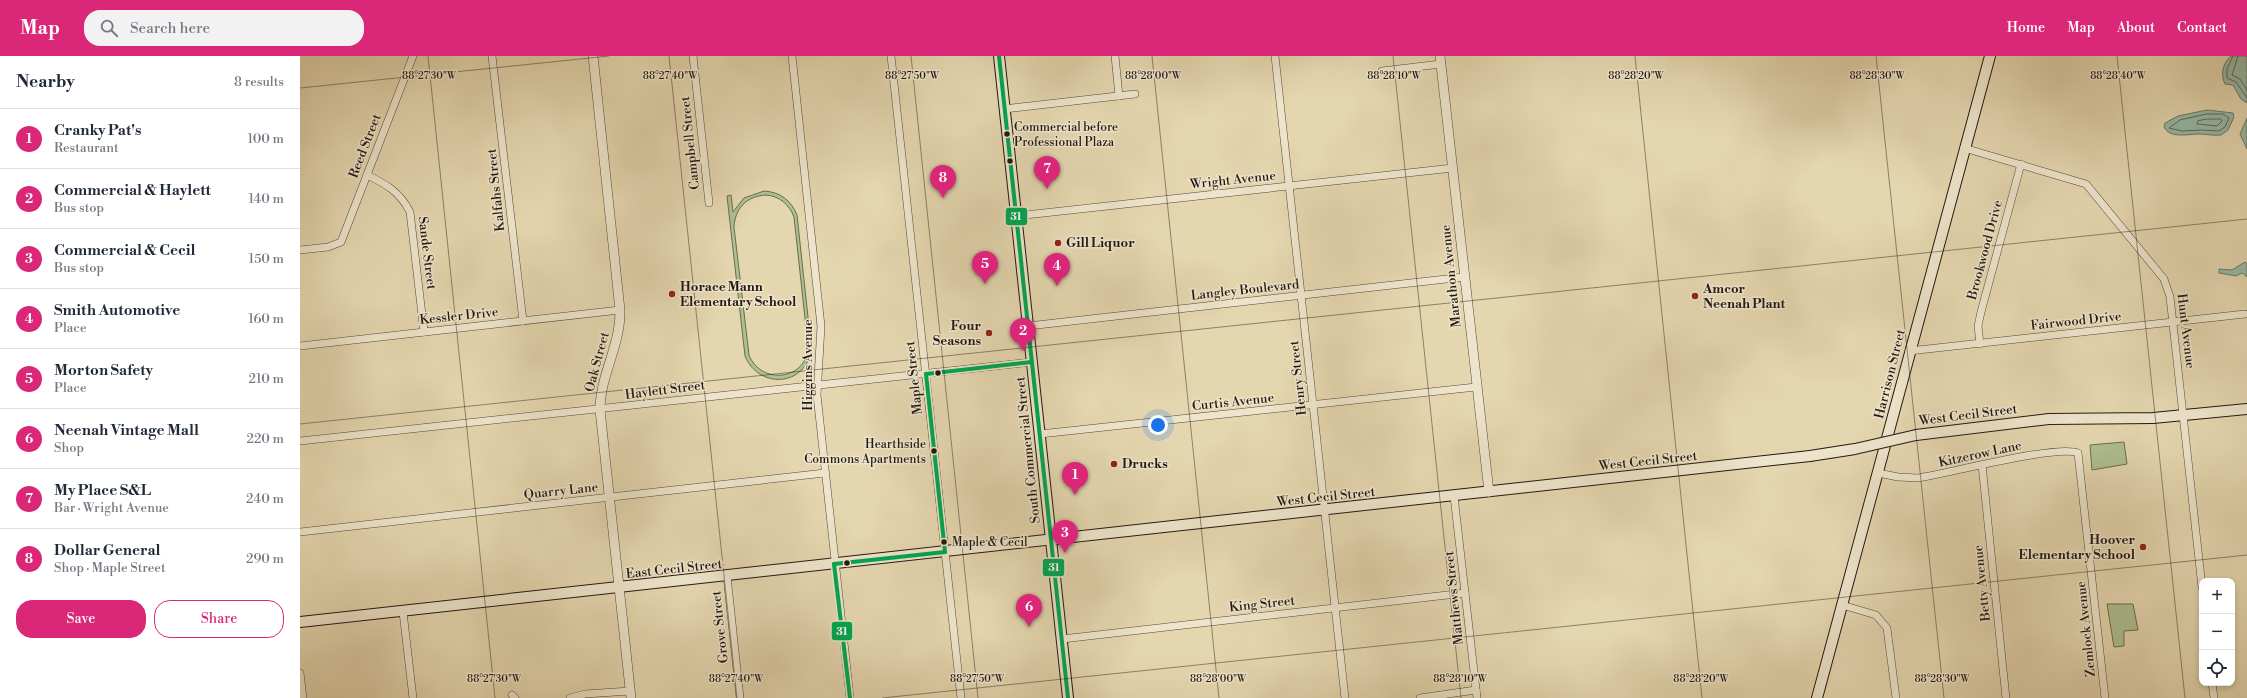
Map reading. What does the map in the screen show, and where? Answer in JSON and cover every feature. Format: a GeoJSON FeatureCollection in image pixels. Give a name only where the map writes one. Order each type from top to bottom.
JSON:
{"type":"FeatureCollection","features":[{"type":"Feature","properties":{"kind":"main road","name":"South Commercial Street"},"geometry":{"type":"LineString","coordinates":[[999,56],[1068,698]]}},
{"type":"Feature","properties":{"kind":"main road","name":"Harrison Street"},"geometry":{"type":"LineString","coordinates":[[1817,698],[1990,56]]}},
{"type":"Feature","properties":{"kind":"main road","name":"West Cecil Street"},"geometry":{"type":"LineString","coordinates":[[1051,540],[1810,456],[1856,449],[1916,435],[2049,419],[2118,420],[2247,409]]}},
{"type":"Feature","properties":{"kind":"main road","name":"East Cecil Street"},"geometry":{"type":"LineString","coordinates":[[300,622],[403,612],[1051,540]]}},
{"type":"Feature","properties":{"kind":"street","name":"Reed Street"},"geometry":{"type":"LineString","coordinates":[[300,250],[338,245],[413,56]]}},
{"type":"Feature","properties":{"kind":"street","name":"Kalfahs Street"},"geometry":{"type":"LineString","coordinates":[[492,56],[522,321]]}},
{"type":"Feature","properties":{"kind":"street","name":"Oak Street"},"geometry":{"type":"LineString","coordinates":[[593,56],[620,310],[617,340],[604,375],[600,410],[630,695]]}},
{"type":"Feature","properties":{"kind":"street","name":"Campbell Street"},"geometry":{"type":"LineString","coordinates":[[692,56],[709,203]]}},
{"type":"Feature","properties":{"kind":"street","name":"Higgins Avenue"},"geometry":{"type":"LineString","coordinates":[[792,56],[821,326],[822,342],[817,386],[834,564],[850,698]]}},
{"type":"Feature","properties":{"kind":"street","name":"Maple Street"},"geometry":{"type":"LineString","coordinates":[[890,56],[961,698]]}},
{"type":"Feature","properties":{"kind":"street"},"geometry":{"type":"LineString","coordinates":[[1115,56],[1119,96]]}},
{"type":"Feature","properties":{"kind":"street","name":"Henry Street"},"geometry":{"type":"LineString","coordinates":[[1275,56],[1345,698]]}},
{"type":"Feature","properties":{"kind":"street"},"geometry":{"type":"LineString","coordinates":[[1382,71],[1440,60]]}},
{"type":"Feature","properties":{"kind":"street","name":"Marathon Avenue"},"geometry":{"type":"LineString","coordinates":[[1440,60],[1489,492]]}},
{"type":"Feature","properties":{"kind":"street"},"geometry":{"type":"LineString","coordinates":[[1004,109],[1135,94]]}},
{"type":"Feature","properties":{"kind":"street","name":"Hunt Avenue"},"geometry":{"type":"LineString","coordinates":[[1964,148],[2075,179],[2091,189],[2161,274],[2169,290],[2201,578]]}},
{"type":"Feature","properties":{"kind":"street","name":"Brookwood Drive"},"geometry":{"type":"LineString","coordinates":[[1980,344],[1978,326],[1980,312],[2021,164]]}},
{"type":"Feature","properties":{"kind":"street","name":"Wright Avenue"},"geometry":{"type":"LineString","coordinates":[[1016,216],[1453,168]]}},
{"type":"Feature","properties":{"kind":"street","name":"Sande Street"},"geometry":{"type":"LineString","coordinates":[[367,175],[391,187],[402,198],[410,212],[424,332]]}},
{"type":"Feature","properties":{"kind":"street","name":"Langley Boulevard"},"geometry":{"type":"LineString","coordinates":[[1028,326],[1464,277]]}},
{"type":"Feature","properties":{"kind":"street","name":"Kessler Drive"},"geometry":{"type":"LineString","coordinates":[[300,346],[620,310]]}},
{"type":"Feature","properties":{"kind":"street","name":"Fairwood Drive"},"geometry":{"type":"LineString","coordinates":[[1909,352],[2245,314]]}},
{"type":"Feature","properties":{"kind":"street","name":"Haylett Street"},"geometry":{"type":"LineString","coordinates":[[300,441],[600,410],[1032,362]]}},
{"type":"Feature","properties":{"kind":"street","name":"Curtis Avenue"},"geometry":{"type":"LineString","coordinates":[[1040,434],[1476,387]]}},
{"type":"Feature","properties":{"kind":"street","name":"Kitzerow Lane"},"geometry":{"type":"LineString","coordinates":[[1878,473],[1903,478],[1918,478],[2034,455],[2070,451],[2078,453],[2080,461]]}},
{"type":"Feature","properties":{"kind":"street","name":"Zemlock Avenue"},"geometry":{"type":"LineString","coordinates":[[2080,461],[2105,698]]}},
{"type":"Feature","properties":{"kind":"street","name":"Betty Avenue"},"geometry":{"type":"LineString","coordinates":[[1982,465],[2006,698]]}},
{"type":"Feature","properties":{"kind":"street","name":"Quarry Lane"},"geometry":{"type":"LineString","coordinates":[[300,532],[825,473]]}},
{"type":"Feature","properties":{"kind":"street","name":"Matthews Street"},"geometry":{"type":"LineString","coordinates":[[1454,496],[1477,698]]}},
{"type":"Feature","properties":{"kind":"street","name":"Grove Street"},"geometry":{"type":"LineString","coordinates":[[727,576],[740,698]]}},
{"type":"Feature","properties":{"kind":"street","name":"King Street"},"geometry":{"type":"LineString","coordinates":[[1062,639],[1465,593]]}},
{"type":"Feature","properties":{"kind":"street"},"geometry":{"type":"LineString","coordinates":[[1842,606],[1870,613],[1884,623],[1889,633],[1896,698]]}},
{"type":"Feature","properties":{"kind":"street"},"geometry":{"type":"LineString","coordinates":[[403,612],[413,698]]}},
{"type":"Feature","properties":{"kind":"street"},"geometry":{"type":"LineString","coordinates":[[300,673],[303,698]]}},
{"type":"Feature","properties":{"kind":"street"},"geometry":{"type":"LineString","coordinates":[[2212,686],[2214,698]]}},
{"type":"Feature","properties":{"kind":"street"},"geometry":{"type":"LineString","coordinates":[[1420,698],[1476,690]]}},
{"type":"Feature","properties":{"kind":"street"},"geometry":{"type":"LineString","coordinates":[[570,698],[585,694],[630,695]]}},
{"type":"Feature","properties":{"kind":"shaded area"},"geometry":{"type":"Polygon","coordinates":[[[764,191],[775,193],[780,195],[792,205],[797,215],[811,345],[809,358],[803,369],[794,376],[784,379],[772,379],[762,375],[752,368],[745,356],[727,196],[731,195],[733,212],[744,198],[764,191]],[[759,196],[743,204],[737,214],[734,227],[749,355],[755,365],[763,371],[773,375],[783,375],[792,372],[800,366],[806,357],[808,346],[794,217],[792,212],[783,202],[771,196],[759,196]]]}},
{"type":"Feature","properties":{"kind":"shaded area"},"geometry":{"type":"Polygon","coordinates":[[[2124,442],[2127,464],[2092,470],[2090,445],[2124,442]]]}},
{"type":"Feature","properties":{"kind":"shaded area"},"geometry":{"type":"Polygon","coordinates":[[[2107,604],[2133,604],[2138,630],[2124,631],[2124,646],[2114,647],[2107,604]]]}},
{"type":"Feature","properties":{"kind":"water"},"geometry":{"type":"Polygon","coordinates":[[[2231,56],[2247,56],[2247,103],[2241,99],[2233,85],[2225,84],[2223,80],[2224,65],[2231,56]]]}},
{"type":"Feature","properties":{"kind":"water"},"geometry":{"type":"Polygon","coordinates":[[[2207,110],[2233,113],[2234,117],[2228,130],[2221,135],[2180,135],[2170,133],[2164,127],[2165,123],[2178,116],[2207,110]]]}},
{"type":"Feature","properties":{"kind":"water"},"geometry":{"type":"Polygon","coordinates":[[[2247,118],[2247,149],[2240,134],[2247,118]]]}},
{"type":"Feature","properties":{"kind":"water"},"geometry":{"type":"Polygon","coordinates":[[[2245,262],[2247,264],[2247,277],[2242,273],[2236,276],[2219,273],[2219,269],[2232,270],[2245,262]]]}},
{"type":"Feature","properties":{"kind":"transit line","name":"31"},"geometry":{"type":"LineString","coordinates":[[999,56],[1068,698]]}},
{"type":"Feature","properties":{"kind":"transit line","name":"31"},"geometry":{"type":"LineString","coordinates":[[926,374],[1032,362]]}},
{"type":"Feature","properties":{"kind":"transit line","name":"31"},"geometry":{"type":"LineString","coordinates":[[926,374],[945,552]]}},
{"type":"Feature","properties":{"kind":"transit line","name":"31"},"geometry":{"type":"LineString","coordinates":[[834,564],[945,552]]}},
{"type":"Feature","properties":{"kind":"transit line","name":"31"},"geometry":{"type":"LineString","coordinates":[[834,564],[850,698]]}},
{"type":"Feature","properties":{"kind":"place","name":"Commercial before Professional Plaza"},"geometry":{"type":"Point","coordinates":[1007,134]}},
{"type":"Feature","properties":{"kind":"place","name":"My Place S&L"},"geometry":{"type":"Point","coordinates":[1047,189]}},
{"type":"Feature","properties":{"kind":"place","name":"Dollar General"},"geometry":{"type":"Point","coordinates":[943,198]}},
{"type":"Feature","properties":{"kind":"place","name":"Gill Liquor"},"geometry":{"type":"Point","coordinates":[1058,243]}},
{"type":"Feature","properties":{"kind":"place","name":"Morton Safety"},"geometry":{"type":"Point","coordinates":[985,284]}},
{"type":"Feature","properties":{"kind":"place","name":"Smith Automotive"},"geometry":{"type":"Point","coordinates":[1057,286]}},
{"type":"Feature","properties":{"kind":"place","name":"Horace Mann Elementary School"},"geometry":{"type":"Point","coordinates":[672,294]}},
{"type":"Feature","properties":{"kind":"place","name":"Amcor Neenah Plant"},"geometry":{"type":"Point","coordinates":[1695,296]}},
{"type":"Feature","properties":{"kind":"place","name":"Four Seasons"},"geometry":{"type":"Point","coordinates":[989,333]}},
{"type":"Feature","properties":{"kind":"place","name":"Commercial & Haylett"},"geometry":{"type":"Point","coordinates":[1023,351]}},
{"type":"Feature","properties":{"kind":"place","name":"Hearthside Commons Apartments"},"geometry":{"type":"Point","coordinates":[934,451]}},
{"type":"Feature","properties":{"kind":"place","name":"Drucks"},"geometry":{"type":"Point","coordinates":[1114,464]}},
{"type":"Feature","properties":{"kind":"place","name":"Cranky Pat's"},"geometry":{"type":"Point","coordinates":[1075,495]}},
{"type":"Feature","properties":{"kind":"place","name":"Maple & Cecil"},"geometry":{"type":"Point","coordinates":[944,542]}},
{"type":"Feature","properties":{"kind":"place","name":"Hoover Elementary School"},"geometry":{"type":"Point","coordinates":[2143,547]}},
{"type":"Feature","properties":{"kind":"place","name":"Commercial & Cecil"},"geometry":{"type":"Point","coordinates":[1065,553]}},
{"type":"Feature","properties":{"kind":"place","name":"Neenah Vintage Mall"},"geometry":{"type":"Point","coordinates":[1029,627]}}]}
